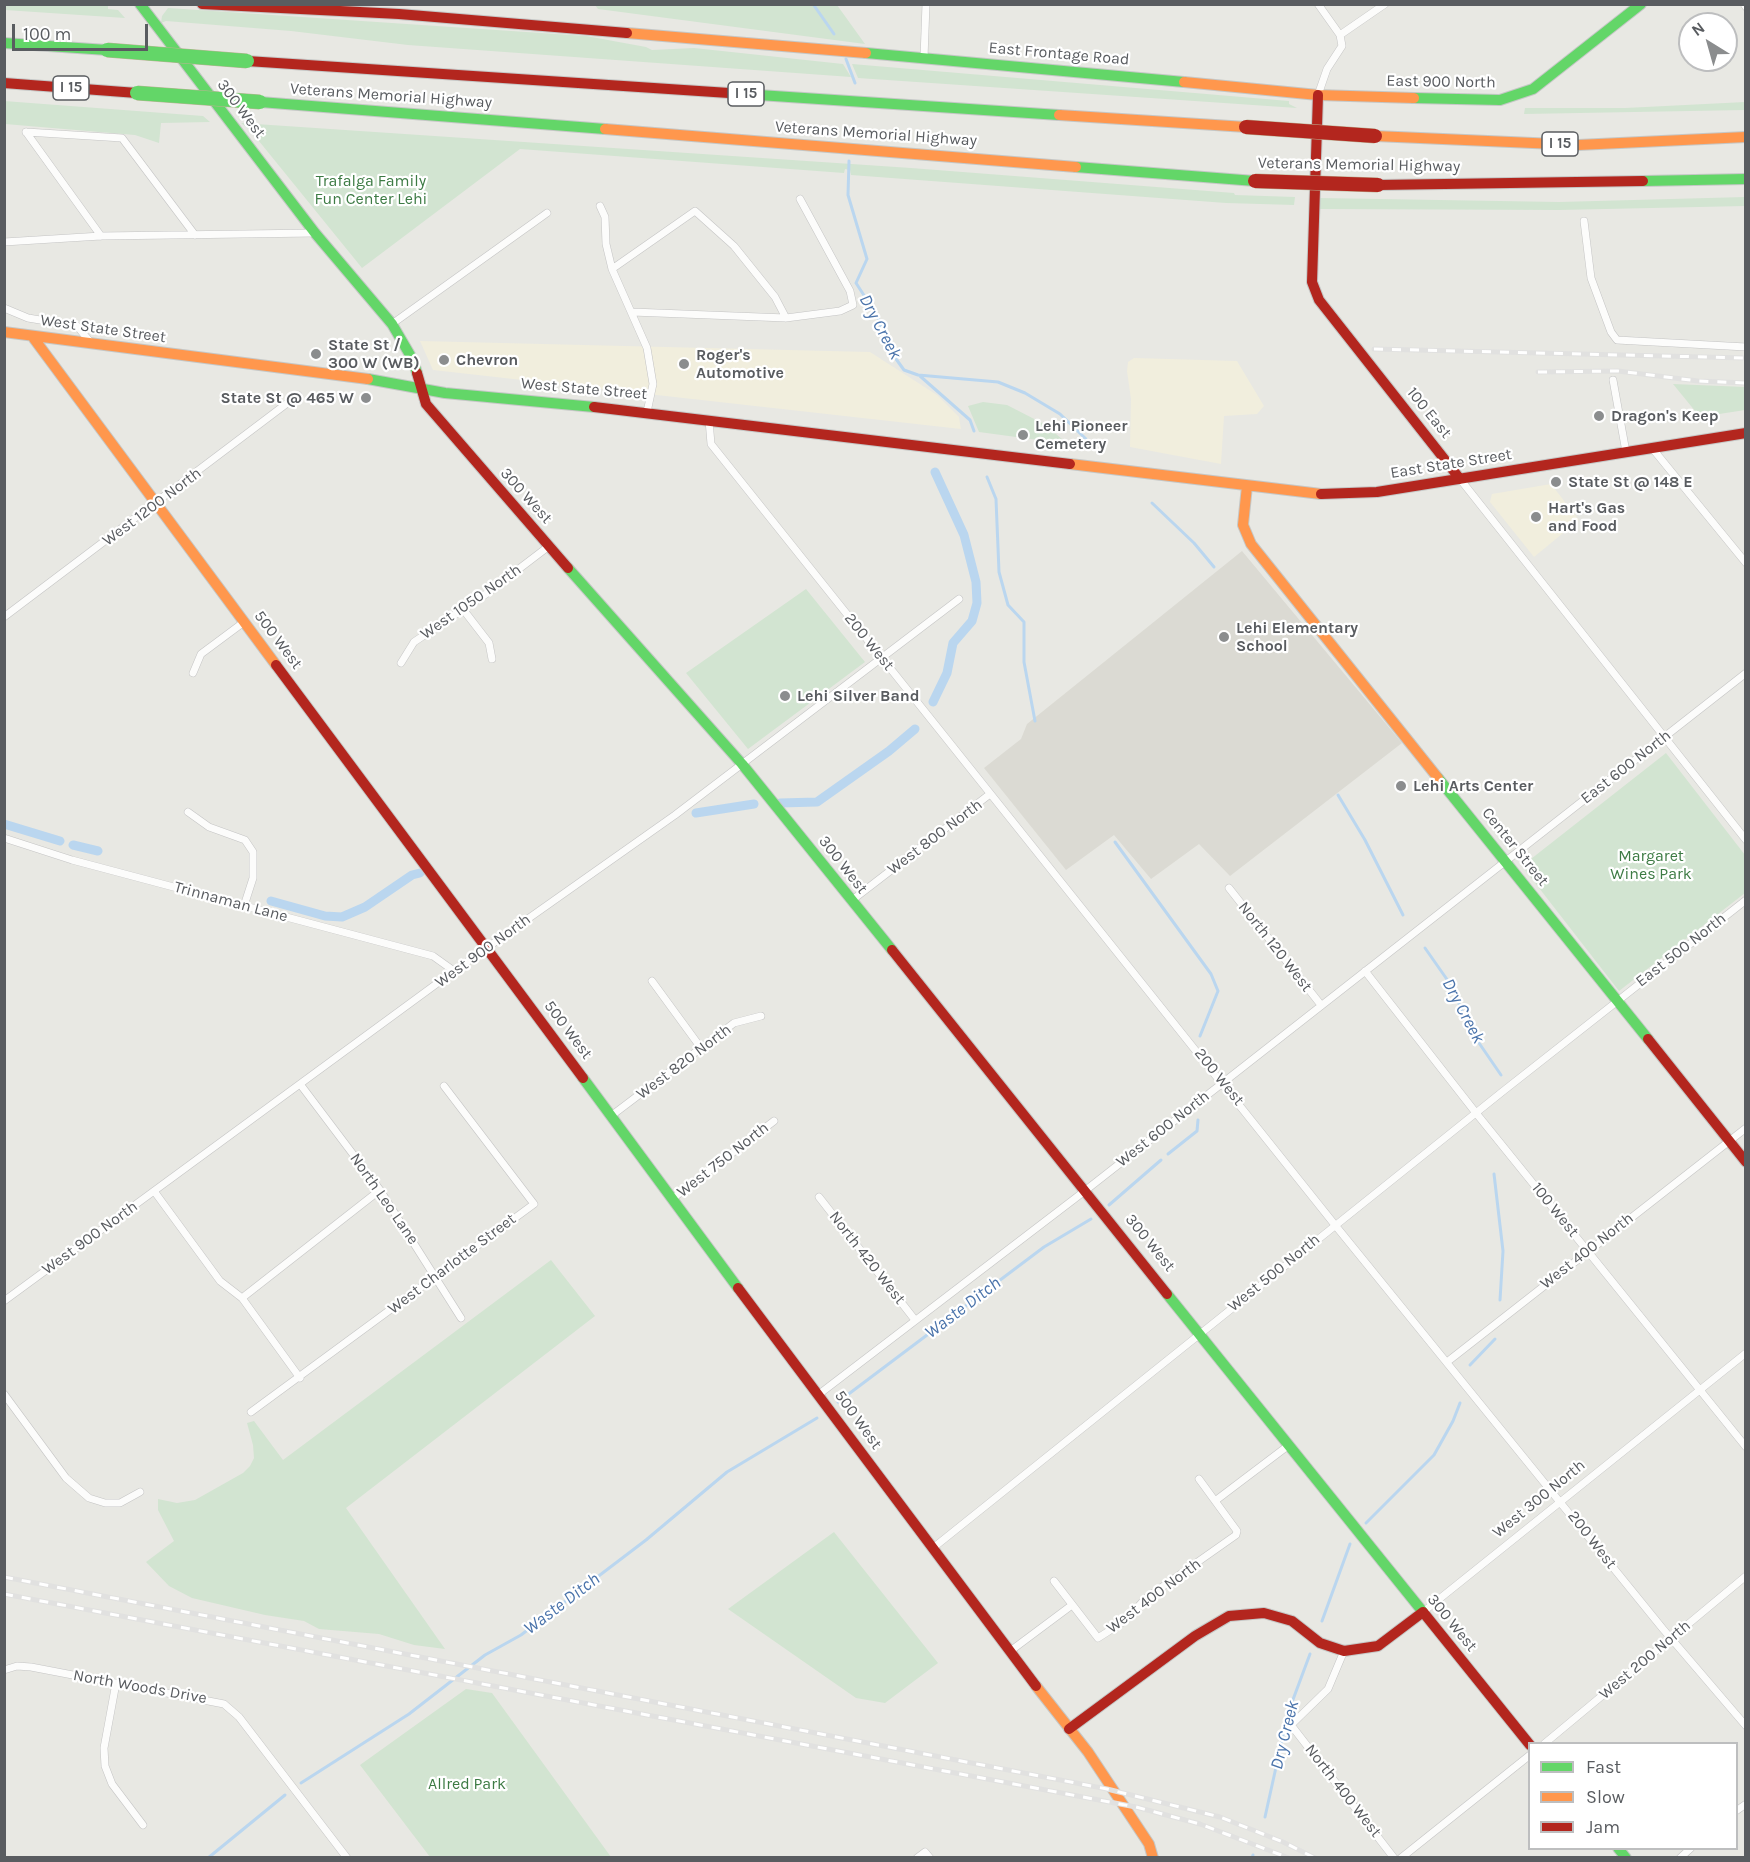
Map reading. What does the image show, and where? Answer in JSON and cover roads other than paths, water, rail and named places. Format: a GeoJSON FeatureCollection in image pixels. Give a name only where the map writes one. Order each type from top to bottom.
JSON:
{"type":"FeatureCollection","features":[{"type":"Feature","properties":{"kind":"main road","name":"300 West"},"geometry":{"type":"LineString","coordinates":[[140,4],[315,233],[392,324],[408,349],[426,404],[458,444],[742,764],[1528,1743]]}},
{"type":"Feature","properties":{"kind":"main road","name":"East Frontage Road"},"geometry":{"type":"LineString","coordinates":[[202,4],[399,9],[1318,95]]}},
{"type":"Feature","properties":{"kind":"main road","name":"East 900 North"},"geometry":{"type":"LineString","coordinates":[[1318,95],[1500,100],[1516,96],[1533,89],[1641,4]]}},
{"type":"Feature","properties":{"kind":"main road","name":"Veterans Memorial Highway"},"geometry":{"type":"LineString","coordinates":[[4,43],[1375,136],[1578,145],[1746,137]]}},
{"type":"Feature","properties":{"kind":"main road","name":"Veterans Memorial Highway"},"geometry":{"type":"LineString","coordinates":[[4,83],[1255,181],[1378,184],[1746,179]]}},
{"type":"Feature","properties":{"kind":"main road","name":"100 East"},"geometry":{"type":"LineString","coordinates":[[1318,95],[1311,252],[1312,282],[1319,300],[1461,479]]}},
{"type":"Feature","properties":{"kind":"main road","name":"West State Street"},"geometry":{"type":"LineString","coordinates":[[4,332],[93,345],[332,372],[422,390],[647,412],[1161,475]]}},
{"type":"Feature","properties":{"kind":"main road","name":"500 West"},"geometry":{"type":"LineString","coordinates":[[32,336],[1078,1742],[1084,1756],[1153,1857]]}},
{"type":"Feature","properties":{"kind":"main road","name":"East State Street"},"geometry":{"type":"LineString","coordinates":[[1161,475],[1341,495],[1461,479],[1746,433]]}},
{"type":"Feature","properties":{"kind":"main road","name":"Center Street"},"geometry":{"type":"LineString","coordinates":[[1247,486],[1243,525],[1251,544],[1746,1161]]}},
{"type":"Feature","properties":{"kind":"main road","name":"West 300 North"},"geometry":{"type":"LineString","coordinates":[[1069,1730],[1195,1636],[1229,1616],[1264,1613],[1283,1618],[1292,1621],[1320,1643],[1344,1651],[1378,1646],[1422,1612]]}},
{"type":"Feature","properties":{"kind":"street"},"geometry":{"type":"LineString","coordinates":[[924,58],[926,4]]}},
{"type":"Feature","properties":{"kind":"street"},"geometry":{"type":"LineString","coordinates":[[1318,4],[1340,35],[1342,46],[1327,69],[1318,95]]}},
{"type":"Feature","properties":{"kind":"street"},"geometry":{"type":"LineString","coordinates":[[1340,35],[1385,4]]}},
{"type":"Feature","properties":{"kind":"street"},"geometry":{"type":"LineString","coordinates":[[101,236],[26,132],[122,138],[195,234]]}},
{"type":"Feature","properties":{"kind":"street"},"geometry":{"type":"LineString","coordinates":[[632,312],[786,318],[840,311],[853,305],[850,291],[800,200]]}},
{"type":"Feature","properties":{"kind":"street"},"geometry":{"type":"LineString","coordinates":[[600,206],[605,217],[606,244],[612,269],[647,348],[653,384],[647,412]]}},
{"type":"Feature","properties":{"kind":"street"},"geometry":{"type":"LineString","coordinates":[[612,269],[695,211],[734,246],[775,297],[786,318]]}},
{"type":"Feature","properties":{"kind":"street"},"geometry":{"type":"LineString","coordinates":[[392,324],[547,213]]}},
{"type":"Feature","properties":{"kind":"street"},"geometry":{"type":"LineString","coordinates":[[1584,221],[1591,278],[1611,332],[1617,340],[1746,347]]}},
{"type":"Feature","properties":{"kind":"street"},"geometry":{"type":"LineString","coordinates":[[4,242],[101,236],[315,233]]}},
{"type":"Feature","properties":{"kind":"street"},"geometry":{"type":"LineString","coordinates":[[4,308],[28,318],[77,326],[93,345]]}},
{"type":"Feature","properties":{"kind":"street"},"geometry":{"type":"LineString","coordinates":[[1613,380],[1626,452]]}},
{"type":"Feature","properties":{"kind":"street","name":"West 1200 North"},"geometry":{"type":"LineString","coordinates":[[4,617],[156,505],[298,395]]}},
{"type":"Feature","properties":{"kind":"street","name":"200 West"},"geometry":{"type":"LineString","coordinates":[[709,420],[711,444],[1335,1225],[1670,1638],[1746,1726]]}},
{"type":"Feature","properties":{"kind":"street"},"geometry":{"type":"LineString","coordinates":[[1652,448],[1746,563]]}},
{"type":"Feature","properties":{"kind":"street","name":"100 East"},"geometry":{"type":"LineString","coordinates":[[1461,479],[1663,738],[1746,840]]}},
{"type":"Feature","properties":{"kind":"street","name":"West 1050 North"},"geometry":{"type":"LineString","coordinates":[[401,663],[414,642],[486,594],[549,546]]}},
{"type":"Feature","properties":{"kind":"street","name":"West 900 North"},"geometry":{"type":"LineString","coordinates":[[4,1301],[486,948],[657,829],[959,599]]}},
{"type":"Feature","properties":{"kind":"street"},"geometry":{"type":"LineString","coordinates":[[462,608],[489,643],[492,659]]}},
{"type":"Feature","properties":{"kind":"street"},"geometry":{"type":"LineString","coordinates":[[194,673],[201,654],[244,622]]}},
{"type":"Feature","properties":{"kind":"street","name":"East 600 North"},"geometry":{"type":"LineString","coordinates":[[1506,861],[1746,673]]}},
{"type":"Feature","properties":{"kind":"street","name":"West 800 North"},"geometry":{"type":"LineString","coordinates":[[851,901],[990,794]]}},
{"type":"Feature","properties":{"kind":"street"},"geometry":{"type":"LineString","coordinates":[[188,812],[209,827],[245,840],[253,852],[253,878],[244,906]]}},
{"type":"Feature","properties":{"kind":"street","name":"Trinnaman Lane"},"geometry":{"type":"LineString","coordinates":[[4,838],[72,860],[433,956],[454,972]]}},
{"type":"Feature","properties":{"kind":"street","name":"West 600 North"},"geometry":{"type":"LineString","coordinates":[[818,1395],[1086,1190],[1506,861]]}},
{"type":"Feature","properties":{"kind":"street","name":"North 120 West"},"geometry":{"type":"LineString","coordinates":[[1229,888],[1320,1005]]}},
{"type":"Feature","properties":{"kind":"street","name":"East 500 North"},"geometry":{"type":"LineString","coordinates":[[1617,1000],[1746,900]]}},
{"type":"Feature","properties":{"kind":"street","name":"100 West"},"geometry":{"type":"LineString","coordinates":[[1365,971],[1476,1113],[1746,1447]]}},
{"type":"Feature","properties":{"kind":"street"},"geometry":{"type":"LineString","coordinates":[[652,981],[700,1048]]}},
{"type":"Feature","properties":{"kind":"street","name":"West 500 North"},"geometry":{"type":"LineString","coordinates":[[933,1548],[1617,1000]]}},
{"type":"Feature","properties":{"kind":"street","name":"West 820 North"},"geometry":{"type":"LineString","coordinates":[[611,1116],[734,1023],[761,1016]]}},
{"type":"Feature","properties":{"kind":"street","name":"North Leo Lane"},"geometry":{"type":"LineString","coordinates":[[300,1084],[380,1190],[436,1275],[460,1318]]}},
{"type":"Feature","properties":{"kind":"street","name":"West Charlotte Street"},"geometry":{"type":"LineString","coordinates":[[251,1412],[534,1204],[444,1086]]}},
{"type":"Feature","properties":{"kind":"street","name":"West 750 North"},"geometry":{"type":"LineString","coordinates":[[672,1199],[774,1121]]}},
{"type":"Feature","properties":{"kind":"street","name":"West 400 North"},"geometry":{"type":"LineString","coordinates":[[1447,1362],[1587,1250],[1746,1128]]}},
{"type":"Feature","properties":{"kind":"street"},"geometry":{"type":"LineString","coordinates":[[242,1298],[380,1190]]}},
{"type":"Feature","properties":{"kind":"street"},"geometry":{"type":"LineString","coordinates":[[154,1191],[220,1281],[242,1298],[300,1378]]}},
{"type":"Feature","properties":{"kind":"street","name":"North 420 West"},"geometry":{"type":"LineString","coordinates":[[819,1197],[915,1320]]}},
{"type":"Feature","properties":{"kind":"street","name":"West 300 North"},"geometry":{"type":"LineString","coordinates":[[1422,1612],[1562,1503],[1746,1353]]}},
{"type":"Feature","properties":{"kind":"street"},"geometry":{"type":"LineString","coordinates":[[4,1394],[66,1478],[89,1498],[105,1503],[120,1503],[140,1492]]}},
{"type":"Feature","properties":{"kind":"street"},"geometry":{"type":"LineString","coordinates":[[1199,1479],[1215,1501],[1289,1445]]}},
{"type":"Feature","properties":{"kind":"street","name":"West 400 North"},"geometry":{"type":"LineString","coordinates":[[1072,1605],[1098,1638],[1126,1620],[1145,1599],[1236,1535],[1237,1531],[1215,1501]]}},
{"type":"Feature","properties":{"kind":"street","name":"West 200 North"},"geometry":{"type":"LineString","coordinates":[[1545,1742],[1746,1576]]}},
{"type":"Feature","properties":{"kind":"street"},"geometry":{"type":"LineString","coordinates":[[1009,1652],[1072,1605],[1054,1581]]}},
{"type":"Feature","properties":{"kind":"street","name":"North 400 West"},"geometry":{"type":"LineString","coordinates":[[1344,1651],[1328,1689],[1291,1725],[1394,1857]]}},
{"type":"Feature","properties":{"kind":"street","name":"North Woods Drive"},"geometry":{"type":"LineString","coordinates":[[4,1670],[16,1666],[31,1667],[215,1701],[232,1710],[346,1857]]}},
{"type":"Feature","properties":{"kind":"street"},"geometry":{"type":"LineString","coordinates":[[116,1683],[104,1748],[105,1766],[112,1784],[143,1825]]}},
{"type":"Feature","properties":{"kind":"street"},"geometry":{"type":"LineString","coordinates":[[1401,1857],[1528,1757]]}},
{"type":"Feature","properties":{"kind":"street"},"geometry":{"type":"LineString","coordinates":[[917,1857],[927,1855]]}},
{"type":"Feature","properties":{"kind":"waterway","name":"Dry Creek"},"geometry":{"type":"LineString","coordinates":[[813,4],[834,34]]}},
{"type":"Feature","properties":{"kind":"waterway","name":"Dry Creek"},"geometry":{"type":"LineString","coordinates":[[846,59],[855,83]]}},
{"type":"Feature","properties":{"kind":"waterway","name":"Dry Creek"},"geometry":{"type":"LineString","coordinates":[[849,161],[848,195],[867,259],[856,283],[878,317],[886,345],[904,370],[918,375],[998,382],[1025,393],[1060,414],[1086,439]]}},
{"type":"Feature","properties":{"kind":"waterway","name":"Waste Ditch"},"geometry":{"type":"LineString","coordinates":[[920,376],[970,420],[974,431]]}},
{"type":"Feature","properties":{"kind":"waterway"},"geometry":{"type":"LineString","coordinates":[[933,702],[947,673],[953,643],[972,621],[977,603],[976,582],[964,535],[935,472]]}},
{"type":"Feature","properties":{"kind":"waterway","name":"Waste Ditch"},"geometry":{"type":"LineString","coordinates":[[987,477],[996,499],[999,572],[1008,605],[1024,622],[1024,662],[1035,721]]}},
{"type":"Feature","properties":{"kind":"waterway","name":"Dry Creek"},"geometry":{"type":"LineString","coordinates":[[1152,503],[1194,543],[1214,567]]}},
{"type":"Feature","properties":{"kind":"waterway"},"geometry":{"type":"LineString","coordinates":[[780,803],[817,802],[889,751],[915,729]]}},
{"type":"Feature","properties":{"kind":"waterway","name":"Dry Creek"},"geometry":{"type":"LineString","coordinates":[[1338,795],[1365,840],[1403,915]]}},
{"type":"Feature","properties":{"kind":"waterway"},"geometry":{"type":"LineString","coordinates":[[696,813],[754,804]]}},
{"type":"Feature","properties":{"kind":"waterway"},"geometry":{"type":"LineString","coordinates":[[4,824],[60,841]]}},
{"type":"Feature","properties":{"kind":"waterway","name":"Waste Ditch"},"geometry":{"type":"LineString","coordinates":[[1115,842],[1211,974],[1218,991],[1200,1036]]}},
{"type":"Feature","properties":{"kind":"waterway"},"geometry":{"type":"LineString","coordinates":[[73,845],[98,851]]}},
{"type":"Feature","properties":{"kind":"waterway"},"geometry":{"type":"LineString","coordinates":[[271,901],[325,916],[342,917],[365,907],[412,875],[420,873]]}},
{"type":"Feature","properties":{"kind":"waterway","name":"Dry Creek"},"geometry":{"type":"LineString","coordinates":[[1425,948],[1453,988],[1468,1027],[1501,1075]]}},
{"type":"Feature","properties":{"kind":"waterway","name":"Waste Ditch"},"geometry":{"type":"LineString","coordinates":[[1168,1154],[1197,1131],[1198,1120]]}},
{"type":"Feature","properties":{"kind":"waterway","name":"Waste Ditch"},"geometry":{"type":"LineString","coordinates":[[1109,1205],[1161,1160]]}},
{"type":"Feature","properties":{"kind":"waterway","name":"Dry Creek"},"geometry":{"type":"LineString","coordinates":[[1494,1174],[1503,1251],[1500,1300]]}},
{"type":"Feature","properties":{"kind":"waterway","name":"Waste Ditch"},"geometry":{"type":"LineString","coordinates":[[838,1402],[1044,1247],[1091,1219]]}},
{"type":"Feature","properties":{"kind":"waterway","name":"Dry Creek"},"geometry":{"type":"LineString","coordinates":[[1470,1365],[1495,1339]]}},
{"type":"Feature","properties":{"kind":"waterway","name":"Dry Creek"},"geometry":{"type":"LineString","coordinates":[[1366,1523],[1434,1455],[1460,1403]]}},
{"type":"Feature","properties":{"kind":"waterway","name":"Waste Ditch"},"geometry":{"type":"LineString","coordinates":[[301,1783],[409,1714],[485,1655],[521,1635],[646,1540],[727,1472],[817,1418]]}},
{"type":"Feature","properties":{"kind":"waterway","name":"Dry Creek"},"geometry":{"type":"LineString","coordinates":[[1322,1621],[1350,1544]]}},
{"type":"Feature","properties":{"kind":"waterway","name":"Dry Creek"},"geometry":{"type":"LineString","coordinates":[[1265,1817],[1288,1713],[1310,1654]]}},
{"type":"Feature","properties":{"kind":"waterway","name":"Waste Ditch"},"geometry":{"type":"LineString","coordinates":[[208,1858],[285,1795]]}},
{"type":"Feature","properties":{"kind":"railway"},"geometry":{"type":"LineString","coordinates":[[1374,349],[1746,358]]}},
{"type":"Feature","properties":{"kind":"railway"},"geometry":{"type":"LineString","coordinates":[[1538,372],[1618,371],[1698,381],[1746,383]]}},
{"type":"Feature","properties":{"kind":"railway"},"geometry":{"type":"LineString","coordinates":[[4,1577],[1107,1789],[1220,1817],[1283,1842],[1315,1858]]}},
{"type":"Feature","properties":{"kind":"railway"},"geometry":{"type":"LineString","coordinates":[[4,1594],[1136,1807],[1200,1824],[1289,1858]]}},
{"type":"Feature","properties":{"kind":"place","name":"State St / 300 W (WB)"},"geometry":{"type":"Point","coordinates":[316,354]}},
{"type":"Feature","properties":{"kind":"place","name":"Chevron"},"geometry":{"type":"Point","coordinates":[444,360]}},
{"type":"Feature","properties":{"kind":"place","name":"Roger's Automotive"},"geometry":{"type":"Point","coordinates":[684,364]}},
{"type":"Feature","properties":{"kind":"place","name":"State St @ 465 W"},"geometry":{"type":"Point","coordinates":[366,398]}},
{"type":"Feature","properties":{"kind":"place","name":"Dragon's Keep"},"geometry":{"type":"Point","coordinates":[1599,416]}},
{"type":"Feature","properties":{"kind":"place","name":"Lehi Pioneer Cemetery"},"geometry":{"type":"Point","coordinates":[1023,435]}},
{"type":"Feature","properties":{"kind":"place","name":"State St @ 148 E"},"geometry":{"type":"Point","coordinates":[1556,482]}},
{"type":"Feature","properties":{"kind":"place","name":"Hart's Gas and Food"},"geometry":{"type":"Point","coordinates":[1536,517]}},
{"type":"Feature","properties":{"kind":"place","name":"Lehi Elementary School"},"geometry":{"type":"Point","coordinates":[1224,637]}},
{"type":"Feature","properties":{"kind":"place","name":"Lehi Silver Band"},"geometry":{"type":"Point","coordinates":[785,696]}},
{"type":"Feature","properties":{"kind":"place","name":"Lehi Arts Center"},"geometry":{"type":"Point","coordinates":[1401,786]}},
{"type":"Feature","properties":{"kind":"park label","name":"Trafalga Family Fun Center Lehi"},"geometry":{"type":"Point","coordinates":[371,190]}},
{"type":"Feature","properties":{"kind":"park label","name":"Margaret Wines Park"},"geometry":{"type":"Point","coordinates":[1651,865]}},
{"type":"Feature","properties":{"kind":"park label","name":"Allred Park"},"geometry":{"type":"Point","coordinates":[467,1784]}}]}
